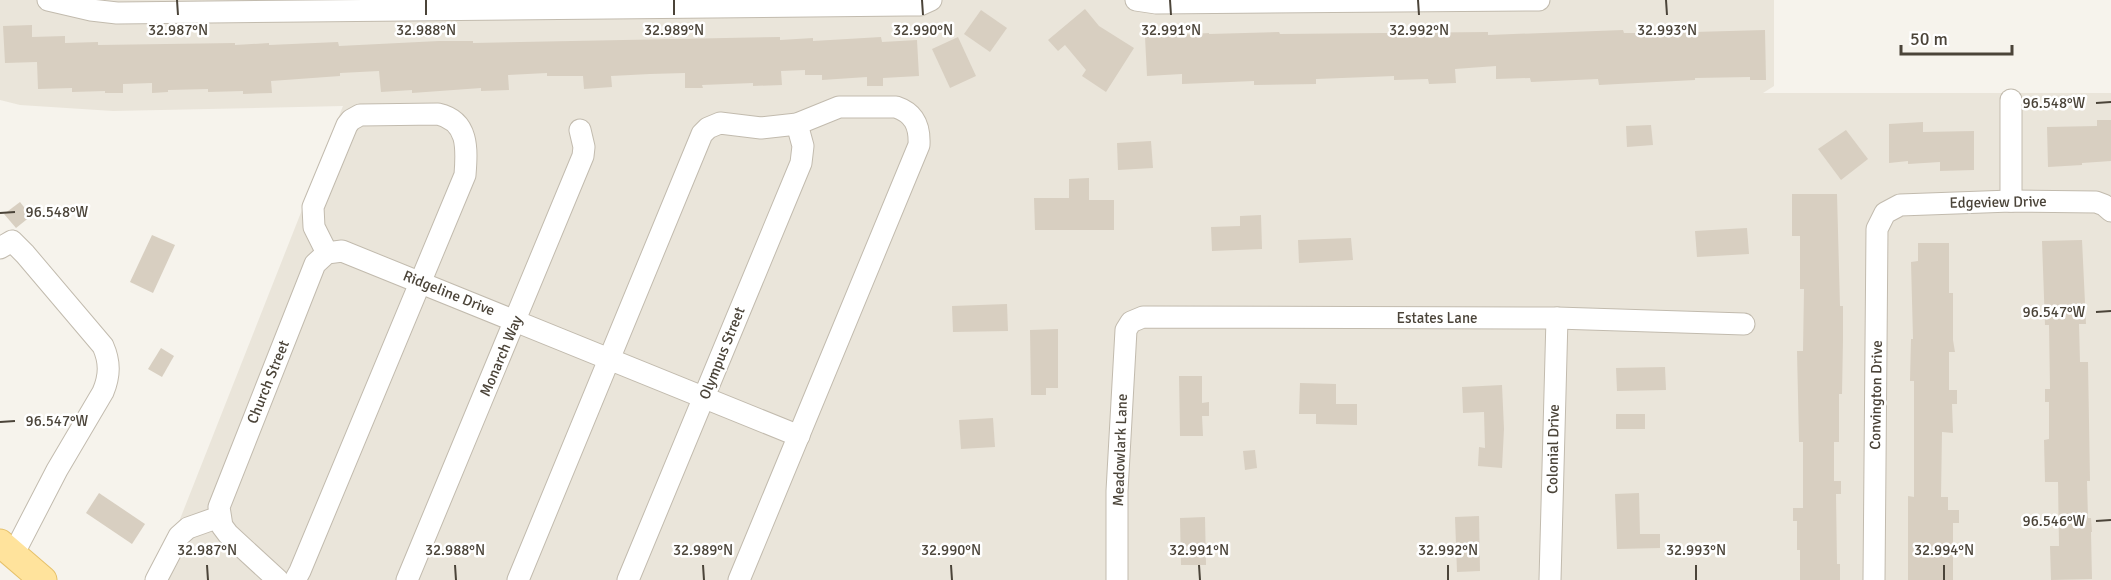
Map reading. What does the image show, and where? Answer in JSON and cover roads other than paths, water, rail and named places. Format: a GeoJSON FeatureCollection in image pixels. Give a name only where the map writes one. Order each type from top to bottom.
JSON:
{"type":"FeatureCollection","features":[{"type":"Feature","properties":{"kind":"main road"},"geometry":{"type":"LineString","coordinates":[[6,549],[42,580]]}},
{"type":"Feature","properties":{"kind":"street"},"geometry":{"type":"LineString","coordinates":[[48,0],[91,10],[117,13],[255,6],[757,4],[907,6],[920,5],[931,0]]}},
{"type":"Feature","properties":{"kind":"street"},"geometry":{"type":"LineString","coordinates":[[1136,0],[1156,3],[1539,0]]}},
{"type":"Feature","properties":{"kind":"street"},"geometry":{"type":"LineString","coordinates":[[2011,100],[2011,201]]}},
{"type":"Feature","properties":{"kind":"street"},"geometry":{"type":"LineString","coordinates":[[518,580],[702,134],[708,128],[720,123],[755,128],[797,124],[839,107],[890,106],[905,110],[918,126],[919,145],[739,580]]}},
{"type":"Feature","properties":{"kind":"street"},"geometry":{"type":"LineString","coordinates":[[295,580],[465,175],[464,140],[462,129],[456,121],[438,114],[367,115],[351,120],[313,207],[314,227],[327,253]]}},
{"type":"Feature","properties":{"kind":"street","name":"Olympus Street"},"geometry":{"type":"LineString","coordinates":[[628,580],[801,163],[803,146],[797,124]]}},
{"type":"Feature","properties":{"kind":"street","name":"Monarch Way"},"geometry":{"type":"LineString","coordinates":[[407,580],[583,156],[584,147],[580,130]]}},
{"type":"Feature","properties":{"kind":"street","name":"Edgeview Drive"},"geometry":{"type":"LineString","coordinates":[[1885,213],[1900,205],[2011,201],[2096,202],[2111,211]]}},
{"type":"Feature","properties":{"kind":"street","name":"Convington Drive"},"geometry":{"type":"LineString","coordinates":[[1874,580],[1877,229],[1885,213]]}},
{"type":"Feature","properties":{"kind":"street"},"geometry":{"type":"LineString","coordinates":[[0,248],[12,241],[25,254],[103,346],[108,357],[109,368],[108,380],[103,392],[57,470],[6,549]]}},
{"type":"Feature","properties":{"kind":"street","name":"Ridgeline Drive"},"geometry":{"type":"LineString","coordinates":[[327,253],[342,251],[799,436]]}},
{"type":"Feature","properties":{"kind":"street","name":"Church Street"},"geometry":{"type":"LineString","coordinates":[[219,517],[221,498],[315,264],[327,253]]}},
{"type":"Feature","properties":{"kind":"street","name":"Estates Lane"},"geometry":{"type":"LineString","coordinates":[[1131,322],[1143,317],[1557,318],[1744,324]]}},
{"type":"Feature","properties":{"kind":"street","name":"Colonial Drive"},"geometry":{"type":"LineString","coordinates":[[1550,580],[1557,318]]}},
{"type":"Feature","properties":{"kind":"street","name":"Meadowlark Lane"},"geometry":{"type":"LineString","coordinates":[[1116,580],[1117,491],[1126,330],[1131,322]]}},
{"type":"Feature","properties":{"kind":"street"},"geometry":{"type":"LineString","coordinates":[[156,580],[179,536],[188,528],[219,517],[228,534],[278,580]]}}]}
